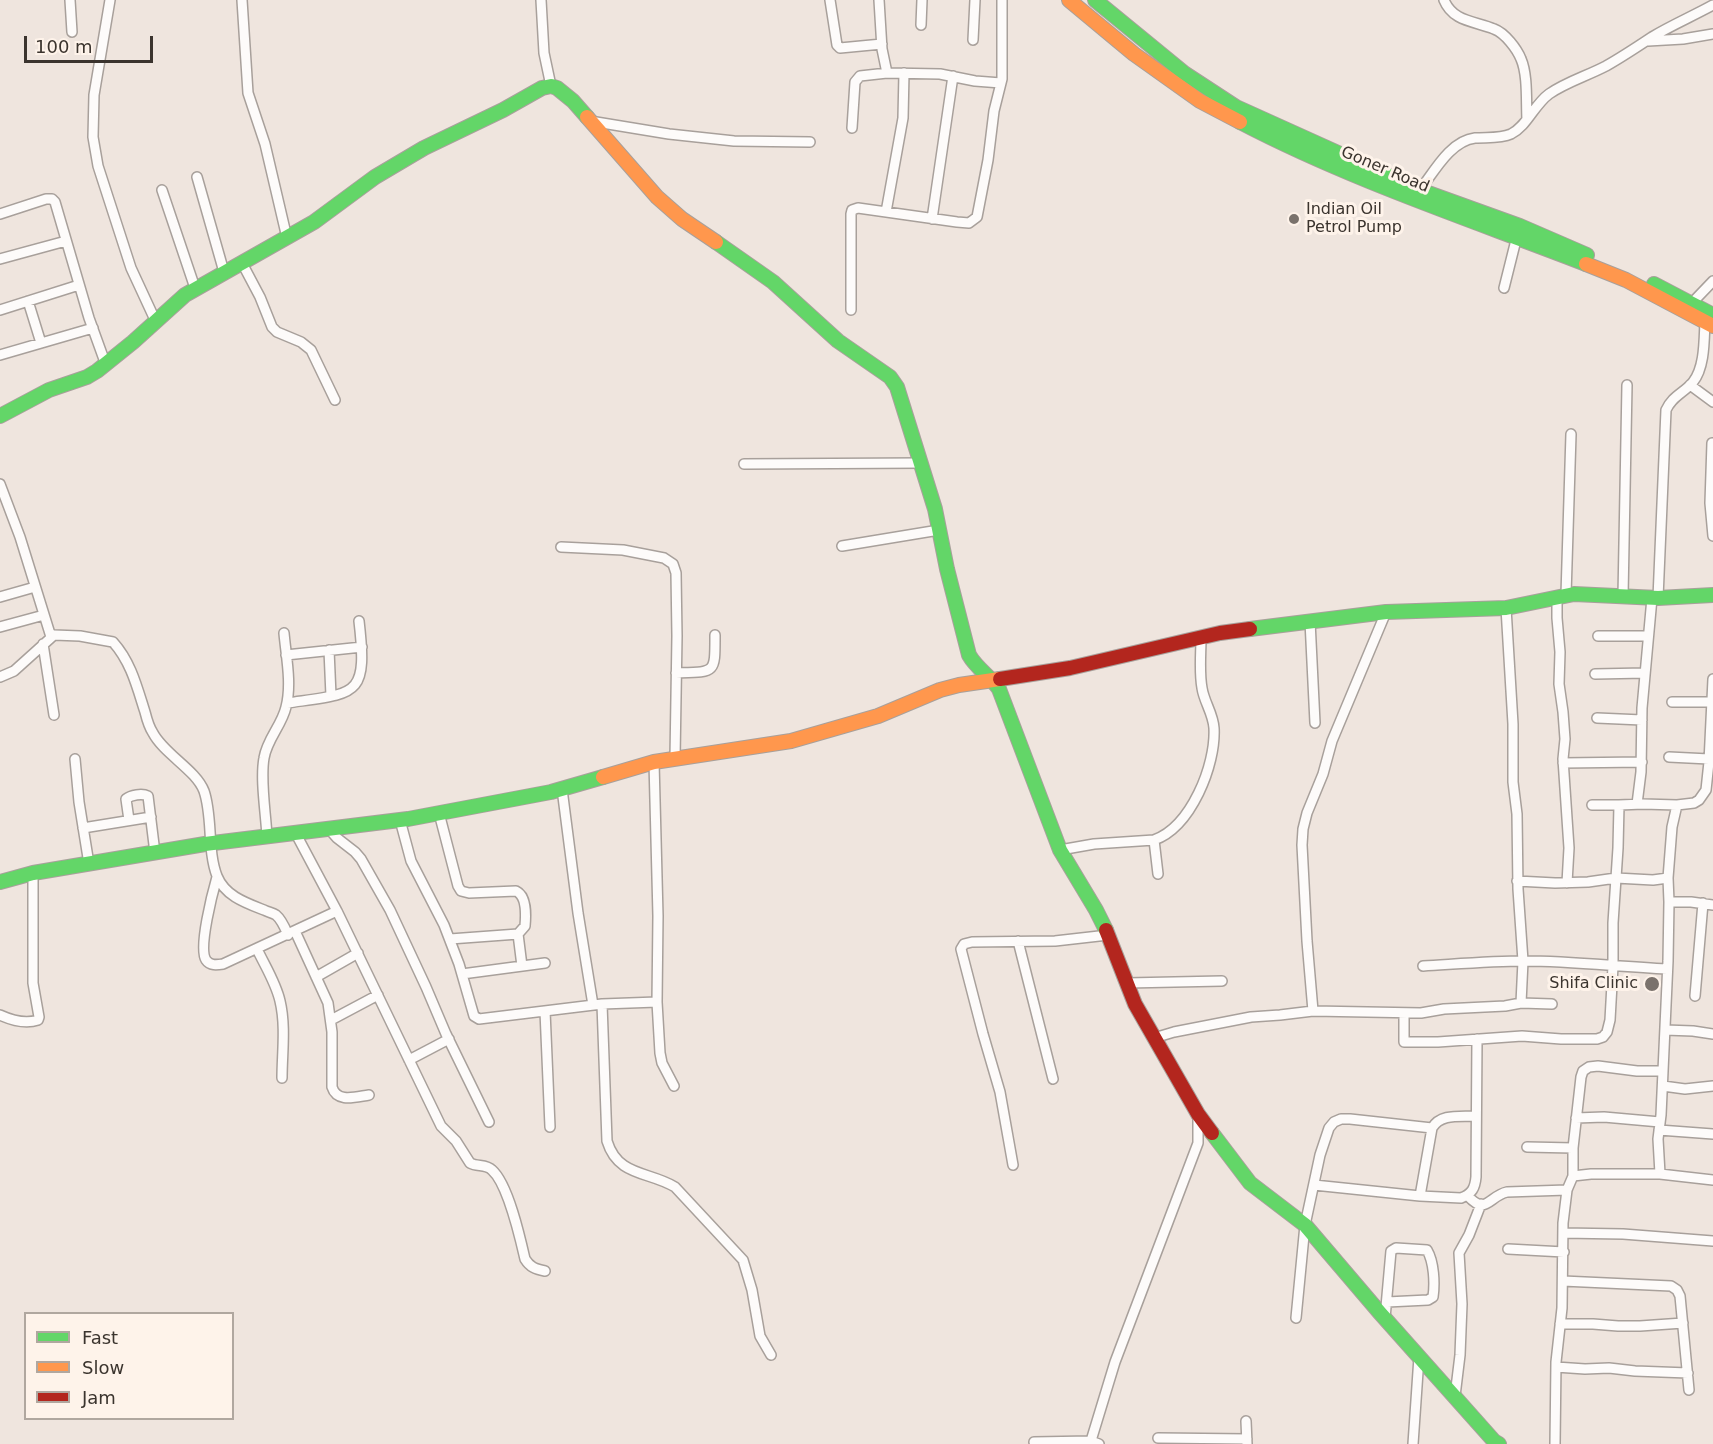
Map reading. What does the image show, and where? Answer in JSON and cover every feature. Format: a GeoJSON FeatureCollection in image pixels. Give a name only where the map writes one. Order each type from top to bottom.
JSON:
{"type":"FeatureCollection","features":[{"type":"Feature","properties":{"kind":"street"},"geometry":{"type":"LineString","coordinates":[[70,0],[72,32]]}},
{"type":"Feature","properties":{"kind":"street"},"geometry":{"type":"LineString","coordinates":[[110,0],[94,95],[93,137],[98,166],[130,268],[156,321]]}},
{"type":"Feature","properties":{"kind":"street"},"geometry":{"type":"LineString","coordinates":[[242,0],[248,93],[265,144],[287,238]]}},
{"type":"Feature","properties":{"kind":"street"},"geometry":{"type":"LineString","coordinates":[[541,0],[544,53],[551,86]]}},
{"type":"Feature","properties":{"kind":"street"},"geometry":{"type":"LineString","coordinates":[[830,0],[837,45],[840,48],[882,44]]}},
{"type":"Feature","properties":{"kind":"street"},"geometry":{"type":"LineString","coordinates":[[879,0],[886,73]]}},
{"type":"Feature","properties":{"kind":"street"},"geometry":{"type":"LineString","coordinates":[[921,25],[922,0]]}},
{"type":"Feature","properties":{"kind":"street"},"geometry":{"type":"LineString","coordinates":[[973,40],[975,0]]}},
{"type":"Feature","properties":{"kind":"street"},"geometry":{"type":"LineString","coordinates":[[851,310],[852,210],[858,208],[969,223],[976,217],[1001,83],[1002,0]]}},
{"type":"Feature","properties":{"kind":"street","name":"Goner Road"},"geometry":{"type":"LineString","coordinates":[[1069,0],[1134,54],[1200,101],[1243,124],[1336,168],[1396,193],[1440,210],[1518,232]]}},
{"type":"Feature","properties":{"kind":"street","name":"Goner Road"},"geometry":{"type":"LineString","coordinates":[[1095,0],[1184,73],[1236,107],[1420,190],[1688,306],[1710,321]]}},
{"type":"Feature","properties":{"kind":"street"},"geometry":{"type":"LineString","coordinates":[[1444,0],[1455,16],[1495,29],[1505,36],[1516,51],[1522,60],[1525,73],[1527,119]]}},
{"type":"Feature","properties":{"kind":"street"},"geometry":{"type":"LineString","coordinates":[[1420,190],[1452,149],[1460,143],[1472,138],[1511,134],[1521,127],[1547,95],[1629,53],[1713,5]]}},
{"type":"Feature","properties":{"kind":"street"},"geometry":{"type":"LineString","coordinates":[[1646,42],[1713,34]]}},
{"type":"Feature","properties":{"kind":"street"},"geometry":{"type":"LineString","coordinates":[[1134,54],[1145,41]]}},
{"type":"Feature","properties":{"kind":"street"},"geometry":{"type":"LineString","coordinates":[[852,128],[855,82],[860,76],[886,73],[940,74],[1001,83]]}},
{"type":"Feature","properties":{"kind":"street"},"geometry":{"type":"LineString","coordinates":[[886,212],[903,118],[904,73]]}},
{"type":"Feature","properties":{"kind":"street"},"geometry":{"type":"LineString","coordinates":[[932,219],[953,76]]}},
{"type":"Feature","properties":{"kind":"street"},"geometry":{"type":"LineString","coordinates":[[0,416],[49,390],[87,377],[106,365],[195,288],[314,222],[375,177],[423,148],[543,88],[551,86],[557,88],[573,101],[657,197],[682,219],[773,282],[838,341],[890,377],[897,387],[935,509],[957,614],[969,655],[982,673],[993,681],[1003,698],[1060,850],[1096,910],[1135,1004],[1154,1038],[1198,1114],[1250,1183],[1305,1225],[1419,1357],[1499,1444]]}},
{"type":"Feature","properties":{"kind":"street"},"geometry":{"type":"LineString","coordinates":[[590,121],[669,134],[734,141],[810,141]]}},
{"type":"Feature","properties":{"kind":"street"},"geometry":{"type":"LineString","coordinates":[[197,177],[224,272]]}},
{"type":"Feature","properties":{"kind":"street"},"geometry":{"type":"LineString","coordinates":[[162,190],[195,288]]}},
{"type":"Feature","properties":{"kind":"street"},"geometry":{"type":"LineString","coordinates":[[0,214],[46,199],[52,199],[55,202],[79,285],[106,365]]}},
{"type":"Feature","properties":{"kind":"street"},"geometry":{"type":"LineString","coordinates":[[1504,288],[1518,232]]}},
{"type":"Feature","properties":{"kind":"street"},"geometry":{"type":"LineString","coordinates":[[0,259],[66,240]]}},
{"type":"Feature","properties":{"kind":"street"},"geometry":{"type":"LineString","coordinates":[[242,263],[260,297],[272,327],[277,332],[302,342],[311,350],[335,400]]}},
{"type":"Feature","properties":{"kind":"street"},"geometry":{"type":"LineString","coordinates":[[1688,306],[1713,280]]}},
{"type":"Feature","properties":{"kind":"street"},"geometry":{"type":"LineString","coordinates":[[0,310],[79,285]]}},
{"type":"Feature","properties":{"kind":"street"},"geometry":{"type":"LineString","coordinates":[[28,301],[41,343]]}},
{"type":"Feature","properties":{"kind":"street"},"geometry":{"type":"LineString","coordinates":[[1637,804],[1642,762],[1642,720],[1648,636],[1655,598],[1666,410],[1675,397],[1694,381],[1710,321]]}},
{"type":"Feature","properties":{"kind":"street"},"geometry":{"type":"LineString","coordinates":[[0,355],[93,328]]}},
{"type":"Feature","properties":{"kind":"street"},"geometry":{"type":"LineString","coordinates":[[1623,596],[1627,385]]}},
{"type":"Feature","properties":{"kind":"street"},"geometry":{"type":"LineString","coordinates":[[1690,385],[1713,402]]}},
{"type":"Feature","properties":{"kind":"street"},"geometry":{"type":"LineString","coordinates":[[1567,883],[1569,848],[1563,763],[1565,739],[1559,684],[1560,652],[1557,618],[1562,596],[1571,434]]}},
{"type":"Feature","properties":{"kind":"street"},"geometry":{"type":"LineString","coordinates":[[1712,443],[1713,536]]}},
{"type":"Feature","properties":{"kind":"street"},"geometry":{"type":"LineString","coordinates":[[744,464],[922,464]]}},
{"type":"Feature","properties":{"kind":"street"},"geometry":{"type":"LineString","coordinates":[[0,484],[20,537],[44,615],[54,715]]}},
{"type":"Feature","properties":{"kind":"street"},"geometry":{"type":"LineString","coordinates":[[842,546],[939,530]]}},
{"type":"Feature","properties":{"kind":"street"},"geometry":{"type":"LineString","coordinates":[[561,547],[622,550],[664,558],[673,564],[676,573],[675,759]]}},
{"type":"Feature","properties":{"kind":"street"},"geometry":{"type":"LineString","coordinates":[[0,597],[35,587]]}},
{"type":"Feature","properties":{"kind":"street"},"geometry":{"type":"LineString","coordinates":[[0,882],[33,873],[210,844],[399,820],[562,789],[654,762],[791,741],[878,716],[940,690],[1070,668],[1220,633],[1386,612],[1506,608],[1574,594],[1655,598],[1713,597]]}},
{"type":"Feature","properties":{"kind":"street"},"geometry":{"type":"LineString","coordinates":[[1506,608],[1513,724],[1513,782],[1517,814],[1517,881],[1523,961],[1521,1003]]}},
{"type":"Feature","properties":{"kind":"street"},"geometry":{"type":"LineString","coordinates":[[1313,1011],[1306,941],[1303,829],[1332,741],[1386,612]]}},
{"type":"Feature","properties":{"kind":"street"},"geometry":{"type":"LineString","coordinates":[[0,627],[44,615]]}},
{"type":"Feature","properties":{"kind":"street"},"geometry":{"type":"LineString","coordinates":[[287,703],[331,696],[345,692],[356,685],[361,676],[362,667],[359,621]]}},
{"type":"Feature","properties":{"kind":"street"},"geometry":{"type":"LineString","coordinates":[[1310,621],[1315,723]]}},
{"type":"Feature","properties":{"kind":"street"},"geometry":{"type":"LineString","coordinates":[[267,837],[264,757],[287,703],[284,633]]}},
{"type":"Feature","properties":{"kind":"street"},"geometry":{"type":"LineString","coordinates":[[0,677],[14,670],[47,640],[58,634],[113,642],[120,651],[129,664],[153,735],[197,780],[206,798],[210,844],[217,877],[202,949],[207,961],[211,964],[223,964],[337,910]]}},
{"type":"Feature","properties":{"kind":"street"},"geometry":{"type":"LineString","coordinates":[[676,673],[705,672],[712,668],[715,663],[715,634]]}},
{"type":"Feature","properties":{"kind":"street"},"geometry":{"type":"LineString","coordinates":[[1598,636],[1648,636]]}},
{"type":"Feature","properties":{"kind":"street"},"geometry":{"type":"LineString","coordinates":[[1060,850],[1164,837],[1191,808],[1211,758],[1214,728],[1213,718],[1202,689],[1201,637]]}},
{"type":"Feature","properties":{"kind":"street"},"geometry":{"type":"LineString","coordinates":[[286,655],[362,647]]}},
{"type":"Feature","properties":{"kind":"street"},"geometry":{"type":"LineString","coordinates":[[329,650],[331,696]]}},
{"type":"Feature","properties":{"kind":"street"},"geometry":{"type":"LineString","coordinates":[[1595,674],[1645,673]]}},
{"type":"Feature","properties":{"kind":"street"},"geometry":{"type":"LineString","coordinates":[[1592,805],[1677,805],[1700,800],[1706,790],[1710,772],[1713,679]]}},
{"type":"Feature","properties":{"kind":"street"},"geometry":{"type":"LineString","coordinates":[[1672,702],[1712,702]]}},
{"type":"Feature","properties":{"kind":"street"},"geometry":{"type":"LineString","coordinates":[[1597,718],[1642,720]]}},
{"type":"Feature","properties":{"kind":"street"},"geometry":{"type":"LineString","coordinates":[[1669,757],[1709,759]]}},
{"type":"Feature","properties":{"kind":"street"},"geometry":{"type":"LineString","coordinates":[[75,759],[89,864]]}},
{"type":"Feature","properties":{"kind":"street"},"geometry":{"type":"LineString","coordinates":[[654,762],[658,916],[657,1002],[660,1053],[662,1063],[674,1086]]}},
{"type":"Feature","properties":{"kind":"street"},"geometry":{"type":"LineString","coordinates":[[1563,763],[1642,762]]}},
{"type":"Feature","properties":{"kind":"street"},"geometry":{"type":"LineString","coordinates":[[562,789],[578,913],[598,1004],[609,1149],[621,1164],[675,1187],[743,1260],[748,1271],[760,1336],[771,1356]]}},
{"type":"Feature","properties":{"kind":"street"},"geometry":{"type":"LineString","coordinates":[[129,820],[126,799],[143,794],[148,796],[155,853]]}},
{"type":"Feature","properties":{"kind":"street"},"geometry":{"type":"LineString","coordinates":[[1404,1013],[1404,1042],[1522,1036],[1560,1039],[1604,1037],[1610,1020],[1619,805]]}},
{"type":"Feature","properties":{"kind":"street"},"geometry":{"type":"LineString","coordinates":[[1660,1174],[1658,1139],[1663,1086],[1668,878],[1672,827],[1677,805]]}},
{"type":"Feature","properties":{"kind":"street"},"geometry":{"type":"LineString","coordinates":[[439,813],[461,891],[464,893],[516,891],[524,898],[525,926],[518,934],[450,939]]}},
{"type":"Feature","properties":{"kind":"street"},"geometry":{"type":"LineString","coordinates":[[83,828],[151,817]]}},
{"type":"Feature","properties":{"kind":"street"},"geometry":{"type":"LineString","coordinates":[[399,820],[411,861],[450,939],[474,1016],[479,1019],[598,1004],[657,1002]]}},
{"type":"Feature","properties":{"kind":"street"},"geometry":{"type":"LineString","coordinates":[[329,829],[362,859],[390,910],[489,1122]]}},
{"type":"Feature","properties":{"kind":"street"},"geometry":{"type":"LineString","coordinates":[[296,834],[337,910],[441,1126],[456,1140],[470,1163],[494,1171],[512,1210],[525,1259],[534,1268],[545,1271]]}},
{"type":"Feature","properties":{"kind":"street"},"geometry":{"type":"LineString","coordinates":[[1154,840],[1158,874]]}},
{"type":"Feature","properties":{"kind":"street"},"geometry":{"type":"LineString","coordinates":[[0,1015],[32,1022],[38,1020],[39,1017],[33,983],[33,873]]}},
{"type":"Feature","properties":{"kind":"street"},"geometry":{"type":"LineString","coordinates":[[217,877],[231,895],[275,914],[292,933],[328,1003],[331,1020],[334,1093],[344,1098],[369,1095]]}},
{"type":"Feature","properties":{"kind":"street"},"geometry":{"type":"LineString","coordinates":[[1517,881],[1567,883],[1616,878],[1653,880],[1668,878]]}},
{"type":"Feature","properties":{"kind":"street"},"geometry":{"type":"LineString","coordinates":[[1669,902],[1708,904],[1695,996]]}},
{"type":"Feature","properties":{"kind":"street"},"geometry":{"type":"LineString","coordinates":[[518,934],[522,966]]}},
{"type":"Feature","properties":{"kind":"street"},"geometry":{"type":"LineString","coordinates":[[1013,1165],[1000,1092],[961,949],[964,944],[972,942],[1075,939],[1108,935]]}},
{"type":"Feature","properties":{"kind":"street"},"geometry":{"type":"LineString","coordinates":[[1018,941],[1053,1080]]}},
{"type":"Feature","properties":{"kind":"street"},"geometry":{"type":"LineString","coordinates":[[257,949],[280,1001],[282,1078]]}},
{"type":"Feature","properties":{"kind":"street"},"geometry":{"type":"LineString","coordinates":[[316,977],[358,953]]}},
{"type":"Feature","properties":{"kind":"street"},"geometry":{"type":"LineString","coordinates":[[1423,966],[1523,961],[1594,963],[1667,969]]}},
{"type":"Feature","properties":{"kind":"street"},"geometry":{"type":"LineString","coordinates":[[462,974],[545,963]]}},
{"type":"Feature","properties":{"kind":"street"},"geometry":{"type":"LineString","coordinates":[[1127,983],[1222,981]]}},
{"type":"Feature","properties":{"kind":"street"},"geometry":{"type":"LineString","coordinates":[[331,1020],[378,995]]}},
{"type":"Feature","properties":{"kind":"street"},"geometry":{"type":"LineString","coordinates":[[1154,1038],[1251,1017],[1313,1011],[1421,1013],[1521,1003],[1552,1004]]}},
{"type":"Feature","properties":{"kind":"street"},"geometry":{"type":"LineString","coordinates":[[545,1011],[550,1127]]}},
{"type":"Feature","properties":{"kind":"street"},"geometry":{"type":"LineString","coordinates":[[1665,1030],[1693,1031],[1713,1035]]}},
{"type":"Feature","properties":{"kind":"street"},"geometry":{"type":"LineString","coordinates":[[409,1060],[449,1039]]}},
{"type":"Feature","properties":{"kind":"street"},"geometry":{"type":"LineString","coordinates":[[1314,1185],[1419,1196],[1468,1196],[1475,1186],[1476,1177],[1477,1040]]}},
{"type":"Feature","properties":{"kind":"street"},"geometry":{"type":"LineString","coordinates":[[1555,1444],[1563,1281],[1563,1233],[1567,1190],[1573,1176],[1573,1148],[1581,1077],[1583,1071],[1589,1067],[1598,1066],[1637,1071],[1663,1071]]}},
{"type":"Feature","properties":{"kind":"street"},"geometry":{"type":"LineString","coordinates":[[1663,1086],[1685,1089],[1713,1086]]}},
{"type":"Feature","properties":{"kind":"street"},"geometry":{"type":"LineString","coordinates":[[1034,1442],[1094,1443],[1115,1362],[1198,1143],[1198,1114]]}},
{"type":"Feature","properties":{"kind":"street"},"geometry":{"type":"LineString","coordinates":[[1419,1196],[1432,1128],[1436,1121],[1448,1117],[1476,1116]]}},
{"type":"Feature","properties":{"kind":"street"},"geometry":{"type":"LineString","coordinates":[[1576,1118],[1604,1117],[1713,1134]]}},
{"type":"Feature","properties":{"kind":"street"},"geometry":{"type":"LineString","coordinates":[[1296,1318],[1305,1225],[1320,1155],[1329,1128],[1341,1119],[1350,1119],[1432,1128]]}},
{"type":"Feature","properties":{"kind":"street"},"geometry":{"type":"LineString","coordinates":[[1527,1147],[1573,1148]]}},
{"type":"Feature","properties":{"kind":"street"},"geometry":{"type":"LineString","coordinates":[[1573,1176],[1660,1174],[1713,1180]]}},
{"type":"Feature","properties":{"kind":"street"},"geometry":{"type":"LineString","coordinates":[[1468,1196],[1475,1204],[1481,1204],[1491,1201],[1501,1193],[1567,1190]]}},
{"type":"Feature","properties":{"kind":"street"},"geometry":{"type":"LineString","coordinates":[[1455,1396],[1460,1355],[1462,1304],[1459,1253],[1481,1204]]}},
{"type":"Feature","properties":{"kind":"street"},"geometry":{"type":"LineString","coordinates":[[1563,1233],[1623,1234],[1713,1241]]}},
{"type":"Feature","properties":{"kind":"street"},"geometry":{"type":"LineString","coordinates":[[1385,1318],[1391,1251],[1396,1248],[1427,1250],[1432,1270],[1433,1297],[1428,1300],[1387,1302]]}},
{"type":"Feature","properties":{"kind":"street"},"geometry":{"type":"LineString","coordinates":[[1508,1249],[1564,1252]]}},
{"type":"Feature","properties":{"kind":"street"},"geometry":{"type":"LineString","coordinates":[[1563,1281],[1675,1288],[1680,1296],[1689,1390]]}},
{"type":"Feature","properties":{"kind":"street"},"geometry":{"type":"LineString","coordinates":[[1560,1324],[1629,1326],[1683,1323]]}},
{"type":"Feature","properties":{"kind":"street"},"geometry":{"type":"LineString","coordinates":[[1413,1444],[1419,1357]]}},
{"type":"Feature","properties":{"kind":"street"},"geometry":{"type":"LineString","coordinates":[[1557,1367],[1688,1373]]}},
{"type":"Feature","properties":{"kind":"street"},"geometry":{"type":"LineString","coordinates":[[1158,1438],[1247,1441],[1246,1421]]}},
{"type":"Feature","properties":{"kind":"traffic: fast"},"geometry":{"type":"LineString","coordinates":[[1095,0],[1184,73],[1236,107],[1420,190],[1520,226],[1587,255]]}},
{"type":"Feature","properties":{"kind":"traffic: fast"},"geometry":{"type":"LineString","coordinates":[[0,416],[49,390],[87,377],[97,371],[185,295],[314,222],[375,177],[424,148],[503,110],[542,88],[551,86],[573,101],[587,117]]}},
{"type":"Feature","properties":{"kind":"traffic: fast"},"geometry":{"type":"LineString","coordinates":[[1240,122],[1368,181],[1586,264]]}},
{"type":"Feature","properties":{"kind":"traffic: fast"},"geometry":{"type":"LineString","coordinates":[[716,242],[773,282],[838,341],[890,377],[897,387],[935,509],[947,569],[969,655],[999,689],[1060,850],[1106,930]]}},
{"type":"Feature","properties":{"kind":"traffic: fast"},"geometry":{"type":"LineString","coordinates":[[1654,284],[1713,315]]}},
{"type":"Feature","properties":{"kind":"traffic: fast"},"geometry":{"type":"LineString","coordinates":[[1250,629],[1386,612],[1506,608],[1574,594],[1658,598],[1713,595]]}},
{"type":"Feature","properties":{"kind":"traffic: fast"},"geometry":{"type":"LineString","coordinates":[[0,882],[33,873],[205,844],[408,819],[551,792],[603,777]]}},
{"type":"Feature","properties":{"kind":"traffic: fast"},"geometry":{"type":"LineString","coordinates":[[1212,1133],[1250,1183],[1305,1225],[1380,1313],[1499,1444]]}},
{"type":"Feature","properties":{"kind":"traffic: slow"},"geometry":{"type":"LineString","coordinates":[[1069,0],[1134,54],[1200,101],[1240,122]]}},
{"type":"Feature","properties":{"kind":"traffic: slow"},"geometry":{"type":"LineString","coordinates":[[587,117],[657,197],[682,219],[716,242]]}},
{"type":"Feature","properties":{"kind":"traffic: slow"},"geometry":{"type":"LineString","coordinates":[[1586,264],[1626,280],[1713,326]]}},
{"type":"Feature","properties":{"kind":"traffic: slow"},"geometry":{"type":"LineString","coordinates":[[603,777],[654,762],[791,741],[878,716],[940,690],[1000,679]]}},
{"type":"Feature","properties":{"kind":"traffic: jam"},"geometry":{"type":"LineString","coordinates":[[1000,679],[1070,668],[1220,633],[1250,629]]}},
{"type":"Feature","properties":{"kind":"traffic: jam"},"geometry":{"type":"LineString","coordinates":[[1106,930],[1135,1004],[1198,1114],[1212,1133]]}},
{"type":"Feature","properties":{"kind":"place","name":"Indian Oil Petrol Pump"},"geometry":{"type":"Point","coordinates":[1294,219]}},
{"type":"Feature","properties":{"kind":"place","name":"Shifa Clinic"},"geometry":{"type":"Point","coordinates":[1652,984]}}]}
